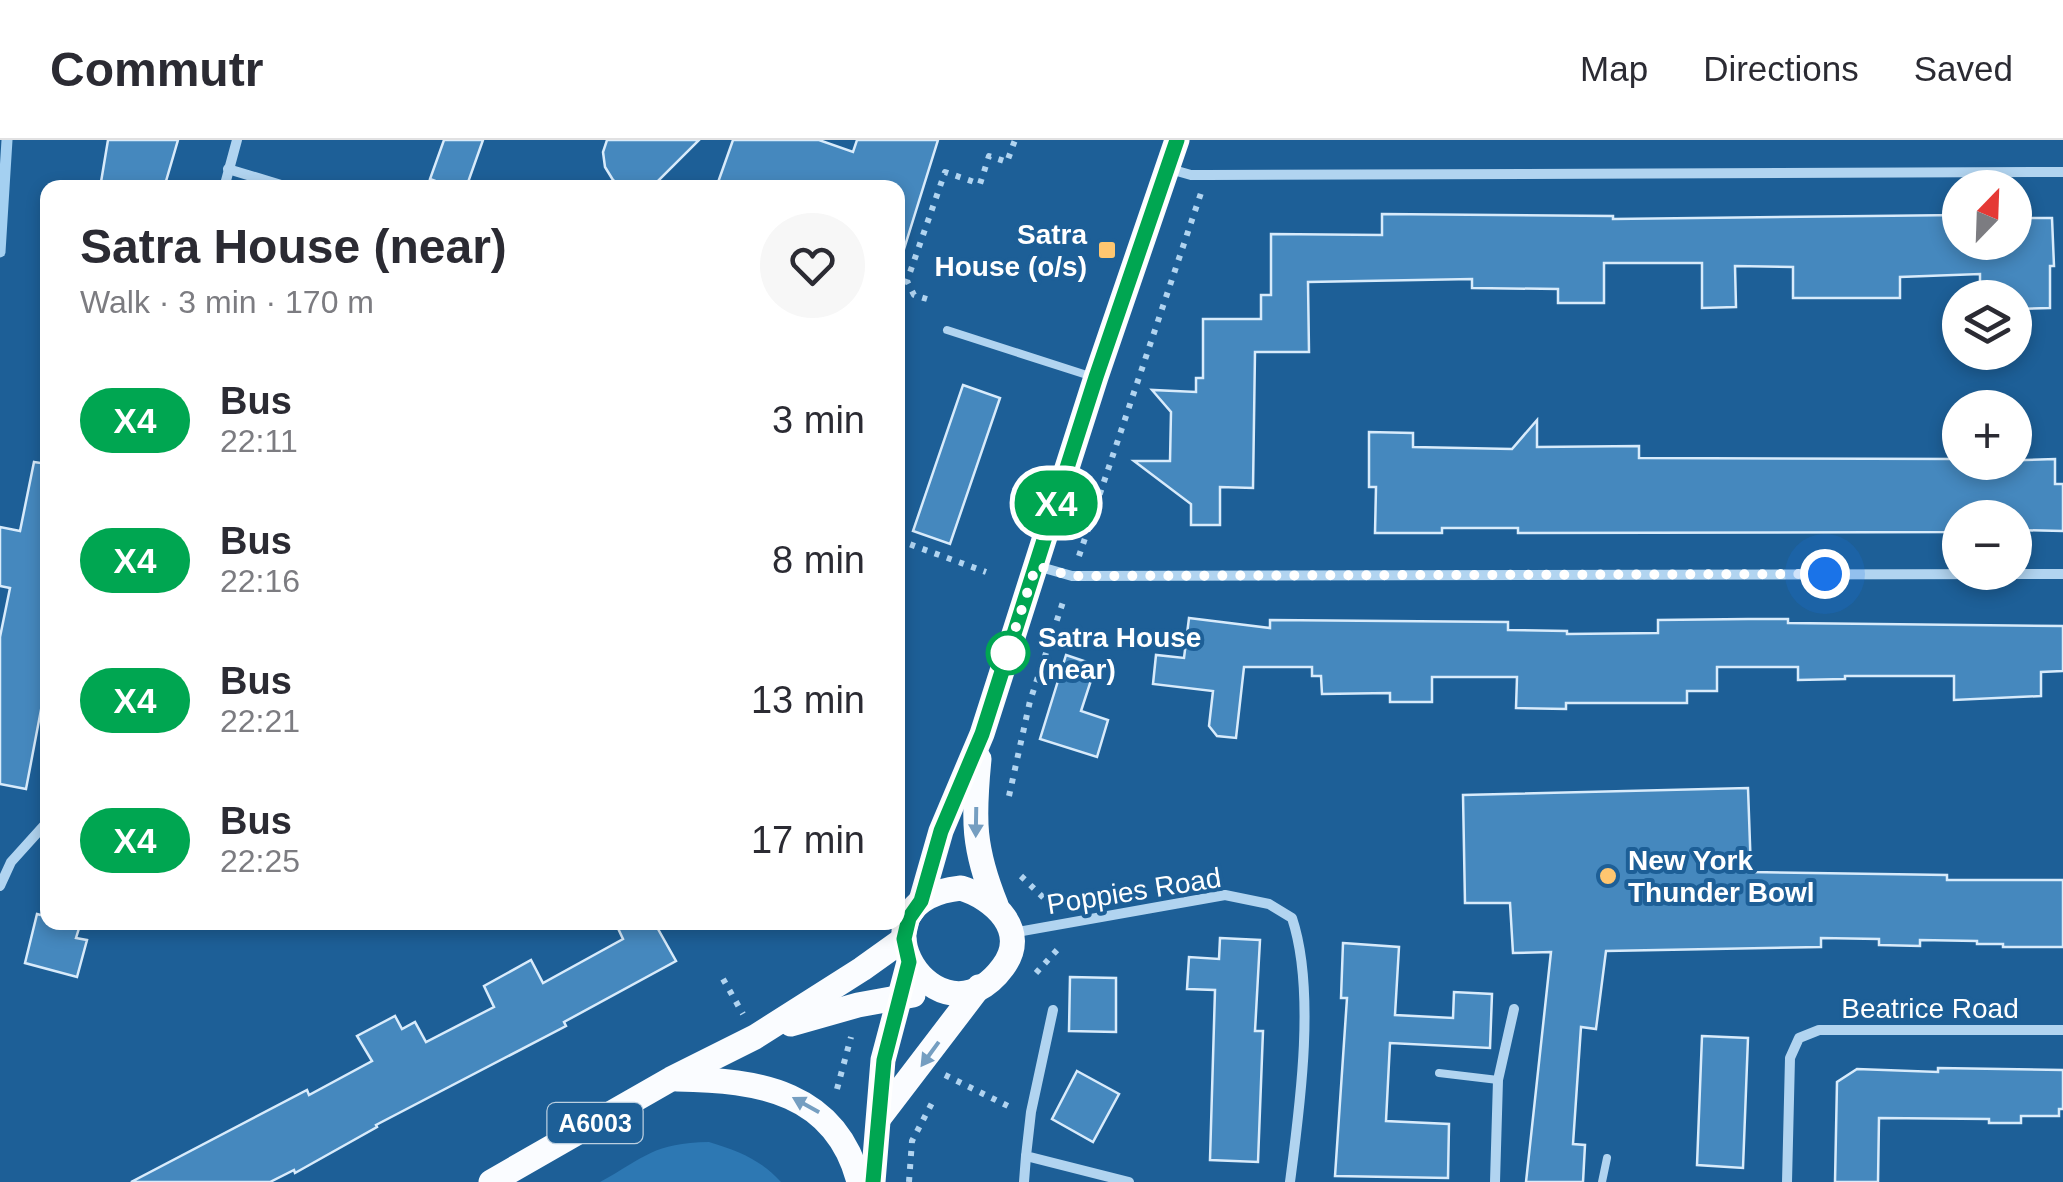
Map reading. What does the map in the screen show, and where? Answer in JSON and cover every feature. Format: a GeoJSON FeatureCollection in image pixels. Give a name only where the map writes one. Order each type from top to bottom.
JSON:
{"type":"FeatureCollection","features":[{"type":"Feature","properties":{"kind":"main road"},"geometry":{"type":"LineString","coordinates":[[873,1182],[884,1060],[900,996],[909,918],[921,901],[941,831],[982,734],[1096,377],[1177,140]]}},
{"type":"Feature","properties":{"kind":"main road"},"geometry":{"type":"LineString","coordinates":[[982,734],[975,838],[978,862],[996,907]]}},
{"type":"Feature","properties":{"kind":"main road"},"geometry":{"type":"LineString","coordinates":[[879,1118],[979,987],[1003,967],[1012,932],[1005,916],[981,894],[961,888],[940,890],[921,901]]}},
{"type":"Feature","properties":{"kind":"main road"},"geometry":{"type":"LineString","coordinates":[[906,950],[925,982],[952,992],[979,987]]}},
{"type":"Feature","properties":{"kind":"main road","name":"A6003"},"geometry":{"type":"LineString","coordinates":[[493,1181],[906,950]]}},
{"type":"Feature","properties":{"kind":"main road","name":"A6003"},"geometry":{"type":"LineString","coordinates":[[755,1037],[858,1005],[900,996],[952,992]]}},
{"type":"Feature","properties":{"kind":"main road"},"geometry":{"type":"LineString","coordinates":[[671,1079],[751,1085],[794,1098],[820,1112],[840,1133],[859,1182]]}},
{"type":"Feature","properties":{"kind":"street"},"geometry":{"type":"LineString","coordinates":[[226,180],[236,140]]}},
{"type":"Feature","properties":{"kind":"street"},"geometry":{"type":"LineString","coordinates":[[1168,168],[1191,175],[2063,172]]}},
{"type":"Feature","properties":{"kind":"street"},"geometry":{"type":"LineString","coordinates":[[228,169],[264,180]]}},
{"type":"Feature","properties":{"kind":"street"},"geometry":{"type":"LineString","coordinates":[[1036,566],[1072,576],[2063,574]]}},
{"type":"Feature","properties":{"kind":"street"},"geometry":{"type":"LineString","coordinates":[[0,886],[11,862],[40,830]]}},
{"type":"Feature","properties":{"kind":"street","name":"Poppies Road"},"geometry":{"type":"LineString","coordinates":[[1012,932],[1225,895],[1269,904],[1292,918],[1301,946],[1303,1021],[1299,1115],[1290,1182]]}},
{"type":"Feature","properties":{"kind":"street"},"geometry":{"type":"LineString","coordinates":[[1495,1182],[1498,1080],[1514,1009]]}},
{"type":"Feature","properties":{"kind":"street"},"geometry":{"type":"LineString","coordinates":[[1024,1182],[1030,1112],[1054,1010]]}},
{"type":"Feature","properties":{"kind":"street","name":"Beatrice Road"},"geometry":{"type":"LineString","coordinates":[[1787,1182],[1790,1058],[1799,1038],[1819,1030],[2063,1030]]}},
{"type":"Feature","properties":{"kind":"street"},"geometry":{"type":"LineString","coordinates":[[1026,1156],[1129,1182]]}},
{"type":"Feature","properties":{"kind":"lane"},"geometry":{"type":"LineString","coordinates":[[947,330],[1096,377]]}},
{"type":"Feature","properties":{"kind":"lane"},"geometry":{"type":"LineString","coordinates":[[1439,1074],[1498,1080]]}},
{"type":"Feature","properties":{"kind":"lane"},"geometry":{"type":"LineString","coordinates":[[1602,1182],[1607,1158]]}},
{"type":"Feature","properties":{"kind":"path"},"geometry":{"type":"LineString","coordinates":[[927,299],[914,295],[907,282],[945,172],[980,184],[989,156],[1007,162],[1012,141]]}},
{"type":"Feature","properties":{"kind":"path"},"geometry":{"type":"LineString","coordinates":[[1083,543],[1196,207]]}},
{"type":"Feature","properties":{"kind":"path"},"geometry":{"type":"LineString","coordinates":[[905,543],[986,572]]}},
{"type":"Feature","properties":{"kind":"path"},"geometry":{"type":"LineString","coordinates":[[1008,810],[1030,701],[1063,603]]}},
{"type":"Feature","properties":{"kind":"path"},"geometry":{"type":"LineString","coordinates":[[1017,866],[1022,880],[1052,906]]}},
{"type":"Feature","properties":{"kind":"path"},"geometry":{"type":"LineString","coordinates":[[723,980],[739,1008]]}},
{"type":"Feature","properties":{"kind":"path"},"geometry":{"type":"LineString","coordinates":[[838,1089],[852,1031]]}},
{"type":"Feature","properties":{"kind":"path"},"geometry":{"type":"LineString","coordinates":[[935,1070],[1015,1109],[1030,1112]]}},
{"type":"Feature","properties":{"kind":"path"},"geometry":{"type":"LineString","coordinates":[[909,1182],[912,1141]]}},
{"type":"Feature","properties":{"kind":"shaded area"},"geometry":{"type":"Polygon","coordinates":[[[709,1142],[748,1157],[781,1182],[600,1182],[662,1149],[709,1142]]]}},
{"type":"Feature","properties":{"kind":"building"},"geometry":{"type":"Polygon","coordinates":[[[108,140],[178,140],[166,180],[101,180],[108,140]]]}},
{"type":"Feature","properties":{"kind":"building"},"geometry":{"type":"Polygon","coordinates":[[[444,140],[483,140],[469,180],[430,179],[444,140]]]}},
{"type":"Feature","properties":{"kind":"building"},"geometry":{"type":"Polygon","coordinates":[[[607,140],[699,140],[659,180],[613,180],[605,167],[603,152],[607,140]]]}},
{"type":"Feature","properties":{"kind":"building"},"geometry":{"type":"Polygon","coordinates":[[[733,140],[819,140],[853,152],[857,140],[938,140],[905,246],[905,180],[719,180],[733,140]]]}},
{"type":"Feature","properties":{"kind":"building"},"geometry":{"type":"Polygon","coordinates":[[[1382,214],[1613,219],[1942,215],[1942,260],[2032,260],[2032,218],[2052,218],[2054,266],[2050,266],[2050,308],[2032,309],[2032,280],[1980,280],[1980,274],[1900,277],[1900,298],[1793,298],[1793,267],[1735,266],[1736,307],[1702,308],[1702,263],[1604,263],[1604,303],[1558,303],[1558,289],[1472,288],[1472,279],[1308,282],[1309,352],[1255,352],[1253,488],[1220,487],[1220,525],[1191,525],[1191,504],[1134,461],[1170,461],[1171,412],[1152,390],[1196,392],[1196,378],[1203,378],[1203,319],[1261,319],[1261,295],[1271,295],[1271,234],[1382,235],[1382,214]]]}},
{"type":"Feature","properties":{"kind":"building"},"geometry":{"type":"Polygon","coordinates":[[[963,385],[1000,398],[950,544],[913,531],[963,385]]]}},
{"type":"Feature","properties":{"kind":"building"},"geometry":{"type":"Polygon","coordinates":[[[1537,420],[1537,447],[1639,446],[1639,458],[1942,459],[1942,480],[2032,480],[2032,460],[2055,459],[2055,484],[2063,484],[2063,531],[2032,530],[2032,500],[1942,500],[1942,532],[1518,533],[1518,528],[1442,528],[1442,533],[1375,533],[1376,487],[1369,487],[1369,432],[1413,433],[1413,447],[1512,449],[1537,420]]]}},
{"type":"Feature","properties":{"kind":"building"},"geometry":{"type":"Polygon","coordinates":[[[34,462],[40,463],[40,715],[26,789],[0,784],[0,637],[10,588],[0,586],[0,527],[20,531],[34,462]]]}},
{"type":"Feature","properties":{"kind":"building"},"geometry":{"type":"Polygon","coordinates":[[[1189,618],[1270,628],[1270,620],[1508,622],[1508,630],[1567,634],[1658,633],[1658,620],[2063,626],[2063,671],[2041,672],[2041,696],[1954,700],[1954,676],[1798,680],[1798,667],[1717,667],[1717,691],[1687,691],[1687,703],[1566,703],[1566,709],[1516,708],[1517,677],[1432,677],[1432,702],[1390,702],[1390,693],[1322,694],[1321,676],[1312,676],[1312,667],[1244,667],[1236,738],[1217,736],[1209,726],[1213,691],[1153,684],[1156,655],[1184,658],[1189,618]]]}},
{"type":"Feature","properties":{"kind":"building"},"geometry":{"type":"Polygon","coordinates":[[[1066,655],[1096,665],[1081,711],[1108,720],[1097,757],[1040,739],[1066,655]]]}},
{"type":"Feature","properties":{"kind":"building"},"geometry":{"type":"Polygon","coordinates":[[[1748,788],[1751,872],[2063,880],[2063,947],[1920,940],[1920,946],[1879,945],[1879,939],[1821,938],[1821,947],[1606,951],[1596,1029],[1581,1027],[1573,1144],[1585,1145],[1583,1182],[1526,1182],[1551,952],[1513,953],[1510,903],[1465,903],[1463,795],[1748,788]]]}},
{"type":"Feature","properties":{"kind":"building"},"geometry":{"type":"Polygon","coordinates":[[[37,914],[40,930],[78,930],[76,938],[87,940],[77,977],[25,963],[37,914]]]}},
{"type":"Feature","properties":{"kind":"building"},"geometry":{"type":"Polygon","coordinates":[[[619,930],[659,930],[676,961],[564,1022],[566,1026],[376,1125],[295,1173],[294,1170],[270,1182],[131,1182],[307,1090],[309,1095],[372,1061],[357,1036],[395,1016],[402,1029],[415,1022],[426,1042],[494,1007],[484,986],[531,960],[543,983],[623,939],[619,930]]]}},
{"type":"Feature","properties":{"kind":"building"},"geometry":{"type":"Polygon","coordinates":[[[1220,938],[1260,940],[1255,1031],[1263,1031],[1258,1162],[1210,1160],[1215,990],[1187,989],[1189,957],[1219,959],[1220,938]]]}},
{"type":"Feature","properties":{"kind":"building"},"geometry":{"type":"Polygon","coordinates":[[[1343,943],[1399,947],[1395,1015],[1453,1018],[1454,992],[1492,994],[1490,1048],[1390,1043],[1386,1121],[1449,1124],[1448,1178],[1335,1176],[1347,998],[1341,998],[1343,943]]]}},
{"type":"Feature","properties":{"kind":"building"},"geometry":{"type":"Polygon","coordinates":[[[1070,977],[1116,978],[1116,1032],[1069,1031],[1070,977]]]}},
{"type":"Feature","properties":{"kind":"building"},"geometry":{"type":"Polygon","coordinates":[[[1702,1036],[1748,1038],[1743,1168],[1697,1165],[1702,1036]]]}},
{"type":"Feature","properties":{"kind":"building"},"geometry":{"type":"Polygon","coordinates":[[[1938,1068],[2063,1070],[2063,1109],[2059,1109],[2059,1116],[2021,1116],[2021,1123],[1879,1118],[1878,1182],[1835,1182],[1837,1082],[1857,1069],[1938,1072],[1938,1068]]]}},
{"type":"Feature","properties":{"kind":"building"},"geometry":{"type":"Polygon","coordinates":[[[1077,1071],[1119,1094],[1093,1142],[1052,1119],[1077,1071]]]}},
{"type":"Feature","properties":{"kind":"waterway"},"geometry":{"type":"LineString","coordinates":[[0,252],[7,140]]}},
{"type":"Feature","properties":{"kind":"bus line","name":"X4"},"geometry":{"type":"LineString","coordinates":[[873,1182],[884,1060],[909,962],[904,939],[909,918],[921,901],[941,831],[982,734],[1096,377],[1177,140]]}},
{"type":"Feature","properties":{"kind":"place","name":"Satra House (o/s)"},"geometry":{"type":"Point","coordinates":[1107,250]}},
{"type":"Feature","properties":{"kind":"place","name":"Satra House (near)"},"geometry":{"type":"Point","coordinates":[1008,653]}},
{"type":"Feature","properties":{"kind":"place","name":"New York Thunder Bowl"},"geometry":{"type":"Point","coordinates":[1608,876]}},
{"type":"Feature","properties":{"kind":"route"},"geometry":{"type":"LineString","coordinates":[[1008,653],[1006,657],[1036,566],[1072,576],[1825,574]]}}]}
